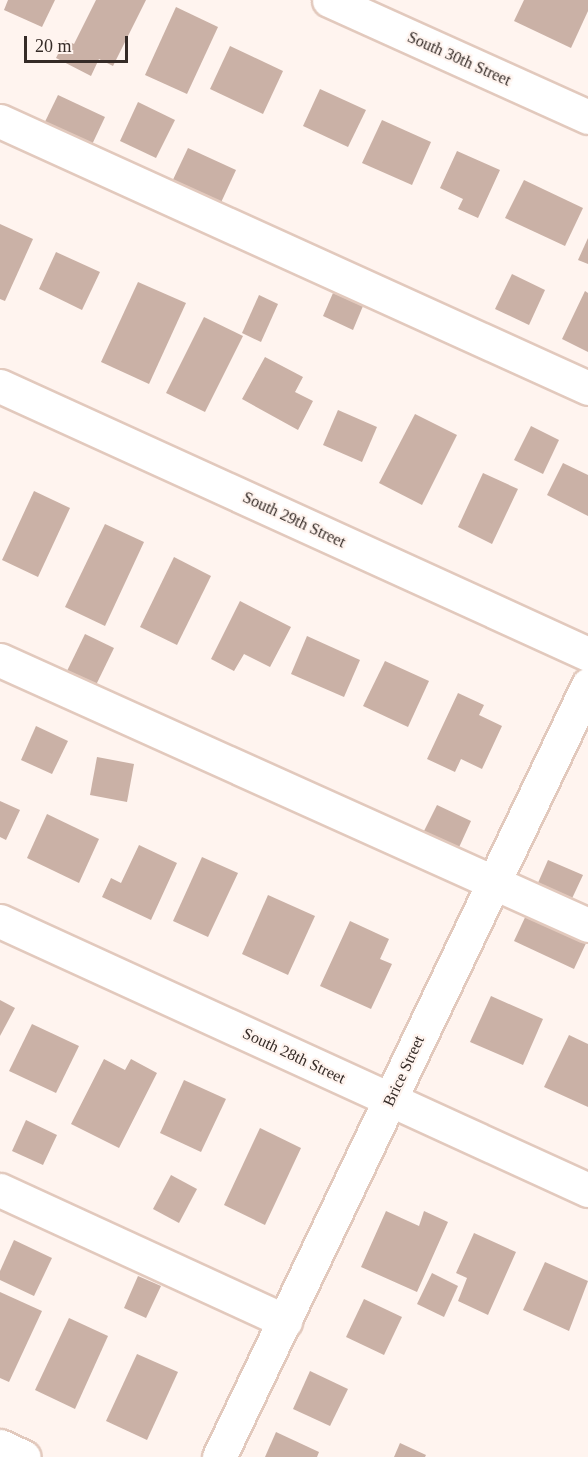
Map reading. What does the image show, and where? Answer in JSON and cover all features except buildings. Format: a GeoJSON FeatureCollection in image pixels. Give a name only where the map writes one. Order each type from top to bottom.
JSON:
{"type":"FeatureCollection","features":[{"type":"Feature","properties":{"kind":"street","name":"South 30th Street"},"geometry":{"type":"LineString","coordinates":[[329,0],[588,117]]}},
{"type":"Feature","properties":{"kind":"street"},"geometry":{"type":"LineString","coordinates":[[0,121],[588,388]]}},
{"type":"Feature","properties":{"kind":"street","name":"South 29th Street"},"geometry":{"type":"LineString","coordinates":[[0,386],[588,654]]}},
{"type":"Feature","properties":{"kind":"street"},"geometry":{"type":"LineString","coordinates":[[0,660],[588,925]]}},
{"type":"Feature","properties":{"kind":"street","name":"Brice Street"},"geometry":{"type":"LineString","coordinates":[[219,1457],[588,685]]}},
{"type":"Feature","properties":{"kind":"street","name":"South 28th Street"},"geometry":{"type":"LineString","coordinates":[[0,921],[588,1190]]}},
{"type":"Feature","properties":{"kind":"street"},"geometry":{"type":"LineString","coordinates":[[0,1190],[285,1321]]}},
{"type":"Feature","properties":{"kind":"street"},"geometry":{"type":"LineString","coordinates":[[0,1446],[24,1457]]}}]}
